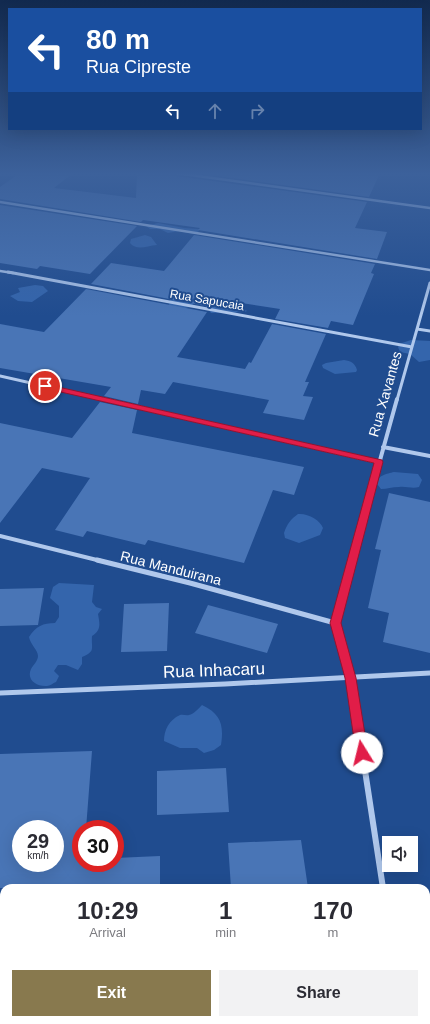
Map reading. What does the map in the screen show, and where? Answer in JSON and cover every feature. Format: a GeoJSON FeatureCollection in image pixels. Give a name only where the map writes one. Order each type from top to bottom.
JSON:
{"type":"FeatureCollection","features":[{"type":"Feature","properties":{"kind":"street"},"geometry":{"type":"LineString","coordinates":[[119,221],[430,270]]}},
{"type":"Feature","properties":{"kind":"street","name":"Rua Sapucaia"},"geometry":{"type":"LineString","coordinates":[[0,271],[412,347]]}},
{"type":"Feature","properties":{"kind":"street","name":"Rua Xavantes"},"geometry":{"type":"LineString","coordinates":[[382,884],[350,678],[336,623],[383,447],[430,283]]}},
{"type":"Feature","properties":{"kind":"street"},"geometry":{"type":"LineString","coordinates":[[417,329],[430,331]]}},
{"type":"Feature","properties":{"kind":"street"},"geometry":{"type":"LineString","coordinates":[[0,376],[379,462]]}},
{"type":"Feature","properties":{"kind":"street"},"geometry":{"type":"LineString","coordinates":[[383,447],[430,456]]}},
{"type":"Feature","properties":{"kind":"street","name":"Rua Manduirana"},"geometry":{"type":"LineString","coordinates":[[0,536],[190,583],[336,623]]}},
{"type":"Feature","properties":{"kind":"street","name":"Rua Inhacaru"},"geometry":{"type":"LineString","coordinates":[[0,693],[350,678],[430,673]]}},
{"type":"Feature","properties":{"kind":"shaded area"},"geometry":{"type":"Polygon","coordinates":[[[158,223],[199,229],[199,231],[194,234],[179,231],[168,233],[160,229],[150,229],[146,226],[158,223]]]}},
{"type":"Feature","properties":{"kind":"shaded area"},"geometry":{"type":"Polygon","coordinates":[[[145,235],[151,237],[157,245],[136,247],[130,243],[131,239],[145,235]]]}},
{"type":"Feature","properties":{"kind":"shaded area"},"geometry":{"type":"Polygon","coordinates":[[[35,285],[43,286],[48,291],[32,302],[18,301],[10,296],[20,292],[18,288],[35,285]]]}},
{"type":"Feature","properties":{"kind":"shaded area"},"geometry":{"type":"Polygon","coordinates":[[[171,295],[237,301],[241,307],[247,311],[211,313],[203,302],[195,301],[191,307],[179,309],[174,308],[169,305],[171,295]]]}},
{"type":"Feature","properties":{"kind":"shaded area"},"geometry":{"type":"Polygon","coordinates":[[[411,340],[430,341],[430,360],[419,362],[410,354],[400,352],[398,347],[399,344],[411,340]]]}},
{"type":"Feature","properties":{"kind":"shaded area"},"geometry":{"type":"Polygon","coordinates":[[[344,360],[354,364],[357,370],[356,372],[335,374],[323,368],[322,365],[326,363],[344,360]]]}},
{"type":"Feature","properties":{"kind":"shaded area"},"geometry":{"type":"Polygon","coordinates":[[[394,472],[418,474],[422,480],[419,487],[381,489],[377,484],[377,481],[383,475],[394,472]]]}},
{"type":"Feature","properties":{"kind":"shaded area"},"geometry":{"type":"Polygon","coordinates":[[[298,514],[310,516],[319,522],[323,528],[320,535],[299,543],[285,538],[284,533],[286,527],[298,514]]]}},
{"type":"Feature","properties":{"kind":"shaded area"},"geometry":{"type":"Polygon","coordinates":[[[59,583],[94,585],[92,602],[96,607],[102,609],[98,614],[99,624],[97,632],[92,636],[92,649],[89,653],[82,657],[82,664],[78,670],[66,665],[58,665],[54,671],[59,676],[56,682],[48,686],[43,686],[33,682],[30,676],[31,669],[38,656],[37,651],[29,637],[37,628],[43,625],[55,623],[59,617],[59,606],[50,598],[53,587],[59,583]]]}},
{"type":"Feature","properties":{"kind":"shaded area"},"geometry":{"type":"Polygon","coordinates":[[[202,705],[213,712],[220,721],[222,732],[221,745],[214,750],[204,753],[197,748],[180,748],[164,741],[166,729],[176,717],[191,714],[202,705]]]}},
{"type":"Feature","properties":{"kind":"building"},"geometry":{"type":"Polygon","coordinates":[[[0,221],[103,221],[137,226],[90,274],[40,266],[37,269],[0,263],[0,221]]]}},
{"type":"Feature","properties":{"kind":"building"},"geometry":{"type":"Polygon","coordinates":[[[149,221],[358,221],[355,228],[387,232],[377,259],[198,230],[200,228],[149,221]]]}},
{"type":"Feature","properties":{"kind":"building"},"geometry":{"type":"Polygon","coordinates":[[[194,235],[375,264],[371,273],[374,274],[353,325],[331,321],[328,328],[275,319],[280,309],[216,299],[211,307],[91,284],[111,263],[164,271],[194,235]]]}},
{"type":"Feature","properties":{"kind":"building"},"geometry":{"type":"Polygon","coordinates":[[[86,289],[207,312],[177,357],[245,369],[249,362],[251,363],[272,324],[326,334],[305,382],[309,382],[303,396],[313,397],[304,420],[263,413],[269,400],[173,382],[165,394],[141,390],[138,404],[104,396],[111,387],[0,368],[0,324],[44,332],[86,289]]]}},
{"type":"Feature","properties":{"kind":"building"},"geometry":{"type":"Polygon","coordinates":[[[100,402],[137,410],[132,433],[304,467],[294,495],[273,490],[244,563],[148,540],[145,545],[87,531],[83,537],[55,530],[90,478],[42,468],[0,523],[0,423],[72,438],[100,402]]]}},
{"type":"Feature","properties":{"kind":"building"},"geometry":{"type":"Polygon","coordinates":[[[389,493],[430,502],[430,653],[383,642],[389,613],[368,608],[381,550],[375,549],[389,493]]]}},
{"type":"Feature","properties":{"kind":"building"},"geometry":{"type":"Polygon","coordinates":[[[44,588],[38,625],[0,626],[0,589],[44,588]]]}},
{"type":"Feature","properties":{"kind":"building"},"geometry":{"type":"Polygon","coordinates":[[[169,603],[167,651],[121,652],[124,604],[169,603]]]}},
{"type":"Feature","properties":{"kind":"building"},"geometry":{"type":"Polygon","coordinates":[[[208,605],[278,624],[267,653],[195,633],[208,605]]]}},
{"type":"Feature","properties":{"kind":"building"},"geometry":{"type":"Polygon","coordinates":[[[92,751],[87,820],[72,820],[72,872],[124,872],[124,858],[160,856],[160,884],[0,884],[0,754],[92,751]]]}},
{"type":"Feature","properties":{"kind":"building"},"geometry":{"type":"Polygon","coordinates":[[[226,768],[229,812],[157,815],[157,771],[226,768]]]}},
{"type":"Feature","properties":{"kind":"building"},"geometry":{"type":"Polygon","coordinates":[[[301,840],[307,884],[231,884],[228,843],[301,840]]]}},
{"type":"Feature","properties":{"kind":"route"},"geometry":{"type":"LineString","coordinates":[[45,386],[379,462],[336,623],[350,678],[362,753]]}}]}
